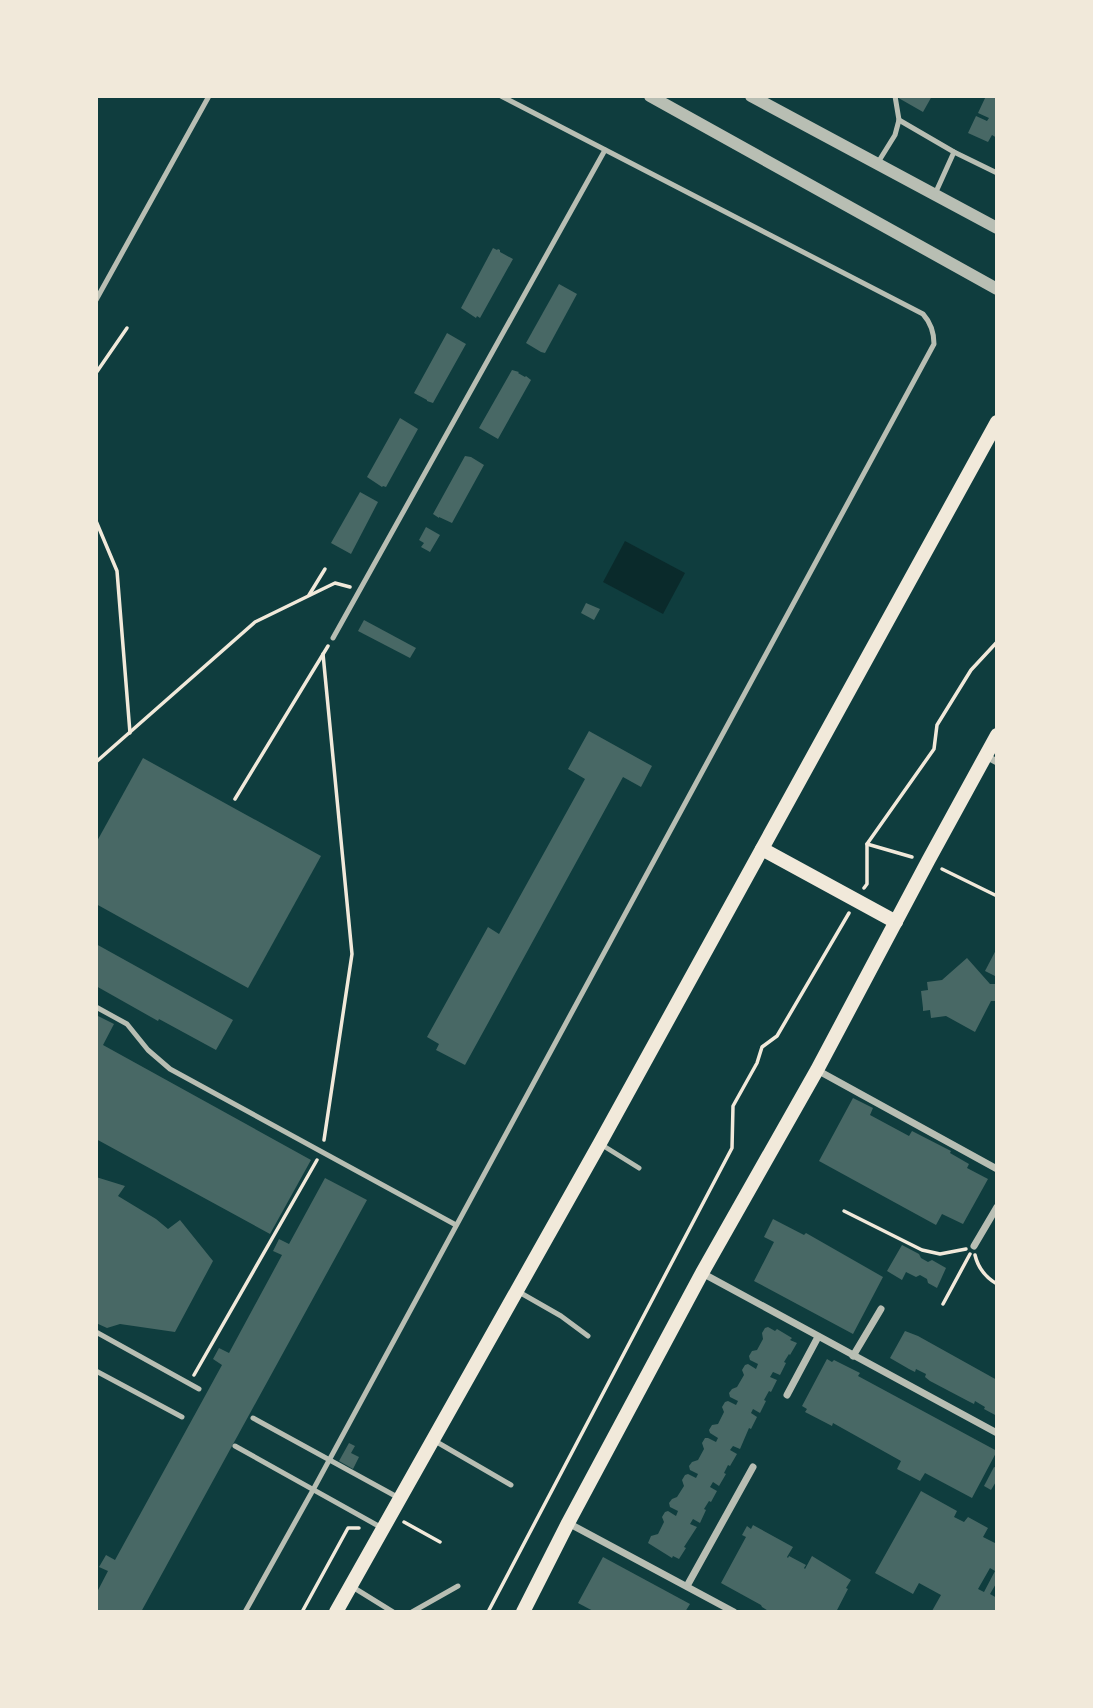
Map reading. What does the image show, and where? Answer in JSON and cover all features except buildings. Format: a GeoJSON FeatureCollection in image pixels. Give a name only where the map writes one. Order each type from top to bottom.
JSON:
{"type":"FeatureCollection","features":[{"type":"Feature","properties":{"kind":"main road"},"geometry":{"type":"LineString","coordinates":[[336,1612],[600,1143],[997,422]]}},
{"type":"Feature","properties":{"kind":"main road"},"geometry":{"type":"LineString","coordinates":[[523,1612],[568,1522],[702,1273],[817,1070],[928,861],[991,759],[997,735]]}},
{"type":"Feature","properties":{"kind":"main road"},"geometry":{"type":"LineString","coordinates":[[762,849],[896,922]]}},
{"type":"Feature","properties":{"kind":"street"},"geometry":{"type":"LineString","coordinates":[[649,96],[997,289]]}},
{"type":"Feature","properties":{"kind":"street"},"geometry":{"type":"LineString","coordinates":[[751,96],[997,228]]}},
{"type":"Feature","properties":{"kind":"street"},"geometry":{"type":"LineString","coordinates":[[817,1070],[997,1168]]}},
{"type":"Feature","properties":{"kind":"street"},"geometry":{"type":"LineString","coordinates":[[974,1246],[997,1207]]}},
{"type":"Feature","properties":{"kind":"street"},"geometry":{"type":"LineString","coordinates":[[702,1273],[997,1433]]}},
{"type":"Feature","properties":{"kind":"street"},"geometry":{"type":"LineString","coordinates":[[853,1356],[881,1309]]}},
{"type":"Feature","properties":{"kind":"street"},"geometry":{"type":"LineString","coordinates":[[787,1395],[818,1337]]}},
{"type":"Feature","properties":{"kind":"street"},"geometry":{"type":"LineString","coordinates":[[687,1586],[753,1467]]}},
{"type":"Feature","properties":{"kind":"street"},"geometry":{"type":"LineString","coordinates":[[568,1522],[734,1612]]}},
{"type":"Feature","properties":{"kind":"lane"},"geometry":{"type":"LineString","coordinates":[[96,300],[209,96]]}},
{"type":"Feature","properties":{"kind":"lane"},"geometry":{"type":"LineString","coordinates":[[245,1612],[934,344],[934,334],[923,314],[501,96]]}},
{"type":"Feature","properties":{"kind":"lane"},"geometry":{"type":"LineString","coordinates":[[877,164],[895,135],[900,120],[895,96]]}},
{"type":"Feature","properties":{"kind":"lane"},"geometry":{"type":"LineString","coordinates":[[900,120],[954,152],[997,173]]}},
{"type":"Feature","properties":{"kind":"lane"},"geometry":{"type":"LineString","coordinates":[[333,638],[605,150]]}},
{"type":"Feature","properties":{"kind":"lane"},"geometry":{"type":"LineString","coordinates":[[934,195],[954,152]]}},
{"type":"Feature","properties":{"kind":"lane"},"geometry":{"type":"LineString","coordinates":[[96,1007],[127,1024],[148,1050],[170,1069],[456,1224]]}},
{"type":"Feature","properties":{"kind":"lane"},"geometry":{"type":"LineString","coordinates":[[600,1143],[639,1168]]}},
{"type":"Feature","properties":{"kind":"lane"},"geometry":{"type":"LineString","coordinates":[[517,1290],[561,1315],[589,1336]]}},
{"type":"Feature","properties":{"kind":"lane"},"geometry":{"type":"LineString","coordinates":[[96,1332],[199,1389]]}},
{"type":"Feature","properties":{"kind":"lane"},"geometry":{"type":"LineString","coordinates":[[96,1371],[182,1417]]}},
{"type":"Feature","properties":{"kind":"lane"},"geometry":{"type":"LineString","coordinates":[[253,1418],[399,1498]]}},
{"type":"Feature","properties":{"kind":"lane"},"geometry":{"type":"LineString","coordinates":[[432,1439],[511,1485]]}},
{"type":"Feature","properties":{"kind":"lane"},"geometry":{"type":"LineString","coordinates":[[235,1446],[382,1528]]}},
{"type":"Feature","properties":{"kind":"lane"},"geometry":{"type":"LineString","coordinates":[[350,1585],[393,1612]]}},
{"type":"Feature","properties":{"kind":"lane"},"geometry":{"type":"LineString","coordinates":[[412,1612],[458,1586]]}},
{"type":"Feature","properties":{"kind":"path"},"geometry":{"type":"LineString","coordinates":[[96,373],[127,328]]}},
{"type":"Feature","properties":{"kind":"path"},"geometry":{"type":"LineString","coordinates":[[96,522],[117,571],[130,733]]}},
{"type":"Feature","properties":{"kind":"path"},"geometry":{"type":"LineString","coordinates":[[308,597],[325,569]]}},
{"type":"Feature","properties":{"kind":"path"},"geometry":{"type":"LineString","coordinates":[[96,762],[255,622],[335,583],[360,590]]}},
{"type":"Feature","properties":{"kind":"path"},"geometry":{"type":"LineString","coordinates":[[235,799],[333,638]]}},
{"type":"Feature","properties":{"kind":"path"},"geometry":{"type":"LineString","coordinates":[[488,1612],[732,1148],[733,1106],[757,1063],[762,1047],[777,1036],[867,884],[867,844],[934,749],[937,726],[971,670],[997,642]]}},
{"type":"Feature","properties":{"kind":"path"},"geometry":{"type":"LineString","coordinates":[[190,1383],[322,1152],[352,954],[323,654]]}},
{"type":"Feature","properties":{"kind":"path"},"geometry":{"type":"LineString","coordinates":[[844,1211],[922,1250],[940,1254],[974,1246]]}},
{"type":"Feature","properties":{"kind":"path"},"geometry":{"type":"LineString","coordinates":[[974,1246],[979,1268],[997,1284]]}},
{"type":"Feature","properties":{"kind":"path"},"geometry":{"type":"LineString","coordinates":[[943,1304],[974,1246]]}},
{"type":"Feature","properties":{"kind":"path"},"geometry":{"type":"LineString","coordinates":[[390,1514],[440,1542]]}},
{"type":"Feature","properties":{"kind":"path"},"geometry":{"type":"LineString","coordinates":[[302,1612],[348,1528],[382,1528]]}},
{"type":"Feature","properties":{"kind":"water"},"geometry":{"type":"Polygon","coordinates":[[[625,541],[685,573],[663,614],[603,582],[625,541]]]}}]}
